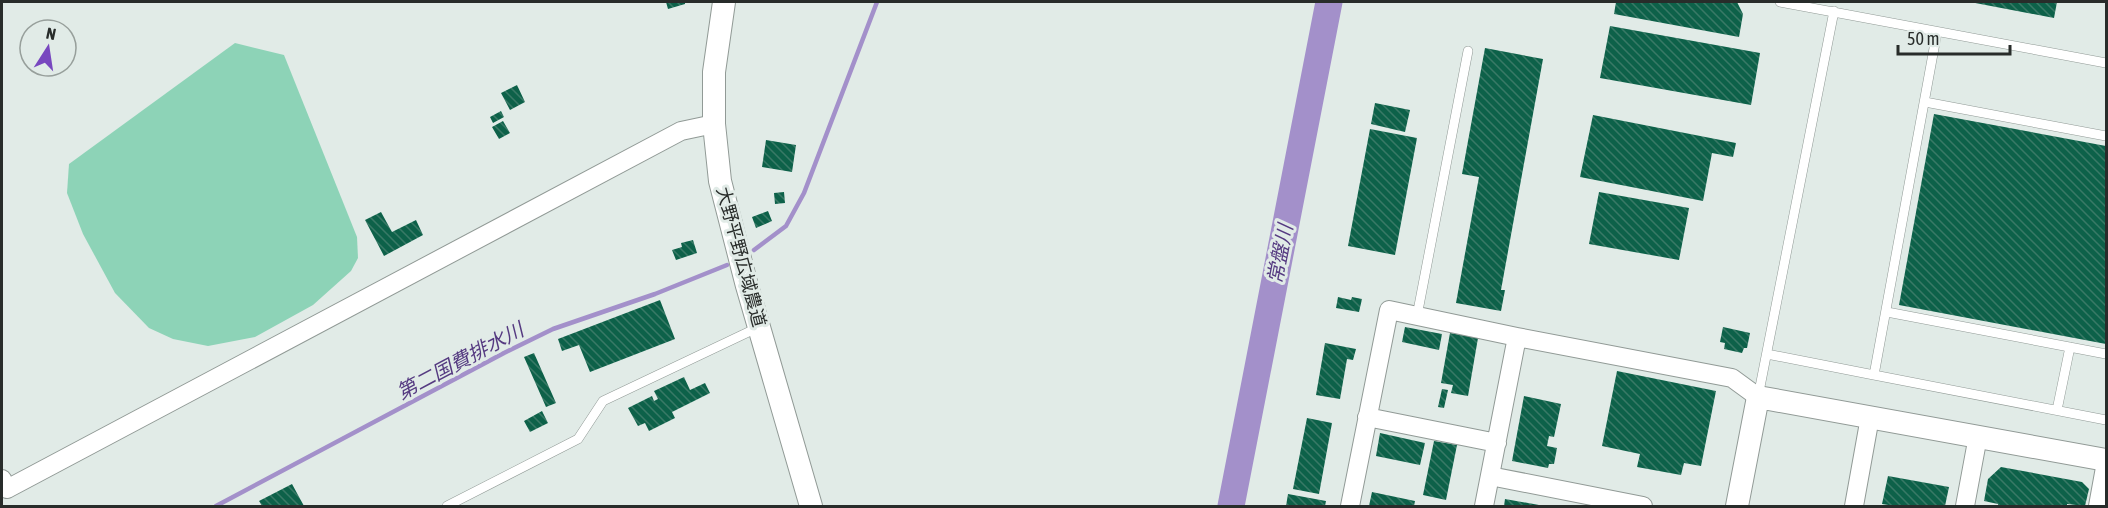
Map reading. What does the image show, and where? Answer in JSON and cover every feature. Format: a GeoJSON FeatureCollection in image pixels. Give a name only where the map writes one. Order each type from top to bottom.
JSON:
{"type":"FeatureCollection","features":[{"type":"Feature","properties":{"kind":"street","name":"大野平野広域農道"},"geometry":{"type":"LineString","coordinates":[[724,2],[714,72],[714,124],[720,181],[811,507]]}},
{"type":"Feature","properties":{"kind":"street"},"geometry":{"type":"LineString","coordinates":[[2,479],[7,489],[681,131],[714,124]]}},
{"type":"Feature","properties":{"kind":"street"},"geometry":{"type":"LineString","coordinates":[[1350,507],[1389,310],[1732,378],[1758,397],[2106,461],[2098,507]]}},
{"type":"Feature","properties":{"kind":"street"},"geometry":{"type":"LineString","coordinates":[[1485,507],[1517,337]]}},
{"type":"Feature","properties":{"kind":"street"},"geometry":{"type":"LineString","coordinates":[[1737,507],[1758,397]]}},
{"type":"Feature","properties":{"kind":"street"},"geometry":{"type":"LineString","coordinates":[[1367,417],[1497,443]]}},
{"type":"Feature","properties":{"kind":"street"},"geometry":{"type":"LineString","coordinates":[[1854,507],[1870,417]]}},
{"type":"Feature","properties":{"kind":"street"},"geometry":{"type":"LineString","coordinates":[[1965,507],[1978,436]]}},
{"type":"Feature","properties":{"kind":"street"},"geometry":{"type":"LineString","coordinates":[[1490,476],[1604,502],[1643,507]]}},
{"type":"Feature","properties":{"kind":"lane"},"geometry":{"type":"LineString","coordinates":[[1780,2],[2106,63]]}},
{"type":"Feature","properties":{"kind":"lane"},"geometry":{"type":"LineString","coordinates":[[1758,397],[1834,11]]}},
{"type":"Feature","properties":{"kind":"lane"},"geometry":{"type":"LineString","coordinates":[[1874,375],[1937,32]]}},
{"type":"Feature","properties":{"kind":"lane"},"geometry":{"type":"LineString","coordinates":[[1417,316],[1468,51]]}},
{"type":"Feature","properties":{"kind":"lane"},"geometry":{"type":"LineString","coordinates":[[1924,102],[2106,136]]}},
{"type":"Feature","properties":{"kind":"lane"},"geometry":{"type":"LineString","coordinates":[[1887,312],[2106,354]]}},
{"type":"Feature","properties":{"kind":"lane"},"geometry":{"type":"LineString","coordinates":[[447,507],[578,439],[603,401],[759,327]]}},
{"type":"Feature","properties":{"kind":"lane"},"geometry":{"type":"LineString","coordinates":[[2057,410],[2070,347]]}},
{"type":"Feature","properties":{"kind":"lane"},"geometry":{"type":"LineString","coordinates":[[1767,354],[2106,420]]}},
{"type":"Feature","properties":{"kind":"green space"},"geometry":{"type":"Polygon","coordinates":[[[235,43],[284,55],[357,237],[358,258],[351,271],[313,305],[255,337],[208,346],[173,339],[149,328],[115,293],[83,234],[67,193],[69,164],[235,43]]]}},
{"type":"Feature","properties":{"kind":"building"},"geometry":{"type":"Polygon","coordinates":[[[666,2],[685,2],[685,4],[668,9],[666,2]]]}},
{"type":"Feature","properties":{"kind":"building"},"geometry":{"type":"Polygon","coordinates":[[[1616,2],[1737,2],[1743,14],[1739,37],[1614,14],[1616,2]]]}},
{"type":"Feature","properties":{"kind":"building"},"geometry":{"type":"Polygon","coordinates":[[[1970,2],[2057,2],[2054,18],[1970,2]]]}},
{"type":"Feature","properties":{"kind":"building"},"geometry":{"type":"Polygon","coordinates":[[[1610,26],[1760,53],[1751,105],[1600,78],[1610,26]]]}},
{"type":"Feature","properties":{"kind":"building"},"geometry":{"type":"Polygon","coordinates":[[[1485,48],[1543,59],[1501,290],[1505,290],[1501,311],[1456,303],[1479,177],[1462,174],[1485,48]]]}},
{"type":"Feature","properties":{"kind":"building"},"geometry":{"type":"Polygon","coordinates":[[[517,85],[525,102],[510,110],[501,93],[517,85]]]}},
{"type":"Feature","properties":{"kind":"building"},"geometry":{"type":"Polygon","coordinates":[[[1375,103],[1410,110],[1405,132],[1371,124],[1375,103]]]}},
{"type":"Feature","properties":{"kind":"building"},"geometry":{"type":"Polygon","coordinates":[[[501,111],[504,117],[493,123],[490,117],[501,111]]]}},
{"type":"Feature","properties":{"kind":"building"},"geometry":{"type":"Polygon","coordinates":[[[1934,114],[2106,146],[2106,344],[1899,305],[1934,114]]]}},
{"type":"Feature","properties":{"kind":"building"},"geometry":{"type":"Polygon","coordinates":[[[1593,115],[1736,143],[1733,157],[1712,153],[1703,201],[1580,177],[1593,115]]]}},
{"type":"Feature","properties":{"kind":"building"},"geometry":{"type":"Polygon","coordinates":[[[503,121],[510,133],[499,139],[492,127],[503,121]]]}},
{"type":"Feature","properties":{"kind":"building"},"geometry":{"type":"Polygon","coordinates":[[[1370,129],[1417,138],[1395,255],[1348,246],[1370,129]]]}},
{"type":"Feature","properties":{"kind":"building"},"geometry":{"type":"Polygon","coordinates":[[[766,140],[796,145],[792,172],[762,167],[766,140]]]}},
{"type":"Feature","properties":{"kind":"building"},"geometry":{"type":"Polygon","coordinates":[[[784,192],[785,203],[775,204],[774,193],[784,192]]]}},
{"type":"Feature","properties":{"kind":"building"},"geometry":{"type":"Polygon","coordinates":[[[1599,192],[1689,208],[1679,260],[1589,244],[1599,192]]]}},
{"type":"Feature","properties":{"kind":"building"},"geometry":{"type":"Polygon","coordinates":[[[768,211],[772,221],[756,228],[752,217],[768,211]]]}},
{"type":"Feature","properties":{"kind":"building"},"geometry":{"type":"Polygon","coordinates":[[[381,212],[392,232],[416,220],[423,235],[384,256],[365,220],[381,212]]]}},
{"type":"Feature","properties":{"kind":"building"},"geometry":{"type":"Polygon","coordinates":[[[693,240],[697,253],[676,260],[672,250],[682,247],[681,243],[693,240]]]}},
{"type":"Feature","properties":{"kind":"building"},"geometry":{"type":"Polygon","coordinates":[[[1338,297],[1351,300],[1352,297],[1362,299],[1359,312],[1336,308],[1338,297]]]}},
{"type":"Feature","properties":{"kind":"building"},"geometry":{"type":"Polygon","coordinates":[[[660,300],[675,339],[590,372],[579,345],[562,351],[558,339],[660,300]]]}},
{"type":"Feature","properties":{"kind":"building"},"geometry":{"type":"Polygon","coordinates":[[[1405,327],[1442,334],[1439,350],[1402,342],[1405,327]]]}},
{"type":"Feature","properties":{"kind":"building"},"geometry":{"type":"Polygon","coordinates":[[[1723,327],[1750,333],[1747,348],[1744,348],[1742,353],[1724,349],[1725,343],[1720,342],[1723,327]]]}},
{"type":"Feature","properties":{"kind":"building"},"geometry":{"type":"Polygon","coordinates":[[[1450,333],[1478,338],[1468,396],[1451,393],[1453,385],[1441,383],[1450,333]]]}},
{"type":"Feature","properties":{"kind":"building"},"geometry":{"type":"Polygon","coordinates":[[[1325,343],[1356,349],[1353,360],[1347,359],[1340,399],[1316,395],[1325,343]]]}},
{"type":"Feature","properties":{"kind":"building"},"geometry":{"type":"Polygon","coordinates":[[[534,353],[556,403],[546,407],[524,357],[534,353]]]}},
{"type":"Feature","properties":{"kind":"building"},"geometry":{"type":"Polygon","coordinates":[[[1617,371],[1716,391],[1701,466],[1684,463],[1681,475],[1637,467],[1640,454],[1602,446],[1617,371]]]}},
{"type":"Feature","properties":{"kind":"building"},"geometry":{"type":"Polygon","coordinates":[[[684,377],[690,390],[705,383],[710,393],[672,412],[675,418],[649,431],[645,423],[638,426],[628,408],[652,396],[654,401],[658,399],[654,391],[684,377]]]}},
{"type":"Feature","properties":{"kind":"building"},"geometry":{"type":"Polygon","coordinates":[[[1442,389],[1448,390],[1444,408],[1438,407],[1442,389]]]}},
{"type":"Feature","properties":{"kind":"building"},"geometry":{"type":"Polygon","coordinates":[[[1524,396],[1561,404],[1554,437],[1549,436],[1547,446],[1557,448],[1554,464],[1549,464],[1548,468],[1512,461],[1524,396]]]}},
{"type":"Feature","properties":{"kind":"building"},"geometry":{"type":"Polygon","coordinates":[[[542,411],[548,423],[530,432],[524,421],[542,411]]]}},
{"type":"Feature","properties":{"kind":"building"},"geometry":{"type":"Polygon","coordinates":[[[1307,418],[1332,423],[1319,494],[1293,489],[1307,418]]]}},
{"type":"Feature","properties":{"kind":"building"},"geometry":{"type":"Polygon","coordinates":[[[1380,433],[1425,443],[1420,465],[1376,456],[1380,433]]]}},
{"type":"Feature","properties":{"kind":"building"},"geometry":{"type":"Polygon","coordinates":[[[1434,441],[1457,445],[1446,500],[1423,495],[1434,441]]]}},
{"type":"Feature","properties":{"kind":"building"},"geometry":{"type":"Polygon","coordinates":[[[2001,467],[2082,482],[2089,489],[2085,506],[2067,504],[2067,506],[1998,506],[1998,504],[1984,501],[1988,479],[2001,467]]]}},
{"type":"Feature","properties":{"kind":"building"},"geometry":{"type":"Polygon","coordinates":[[[1888,476],[1949,487],[1945,506],[1882,504],[1888,476]]]}},
{"type":"Feature","properties":{"kind":"building"},"geometry":{"type":"Polygon","coordinates":[[[292,484],[304,506],[262,506],[259,501],[292,484]]]}},
{"type":"Feature","properties":{"kind":"building"},"geometry":{"type":"Polygon","coordinates":[[[1372,492],[1415,501],[1414,506],[1369,506],[1372,492]]]}},
{"type":"Feature","properties":{"kind":"building"},"geometry":{"type":"Polygon","coordinates":[[[1288,494],[1326,501],[1325,506],[1286,506],[1288,494]]]}},
{"type":"Feature","properties":{"kind":"building"},"geometry":{"type":"Polygon","coordinates":[[[1505,499],[1539,505],[1539,506],[1504,506],[1505,499]]]}},
{"type":"Feature","properties":{"kind":"waterway","name":"第二国費排水川"},"geometry":{"type":"LineString","coordinates":[[754,250],[786,226],[804,193],[877,2]]}},
{"type":"Feature","properties":{"kind":"waterway","name":"常盤川"},"geometry":{"type":"LineString","coordinates":[[1231,506],[1329,2]]}},
{"type":"Feature","properties":{"kind":"waterway","name":"第二国費排水川"},"geometry":{"type":"LineString","coordinates":[[216,506],[553,329],[655,294],[727,265]]}}]}
